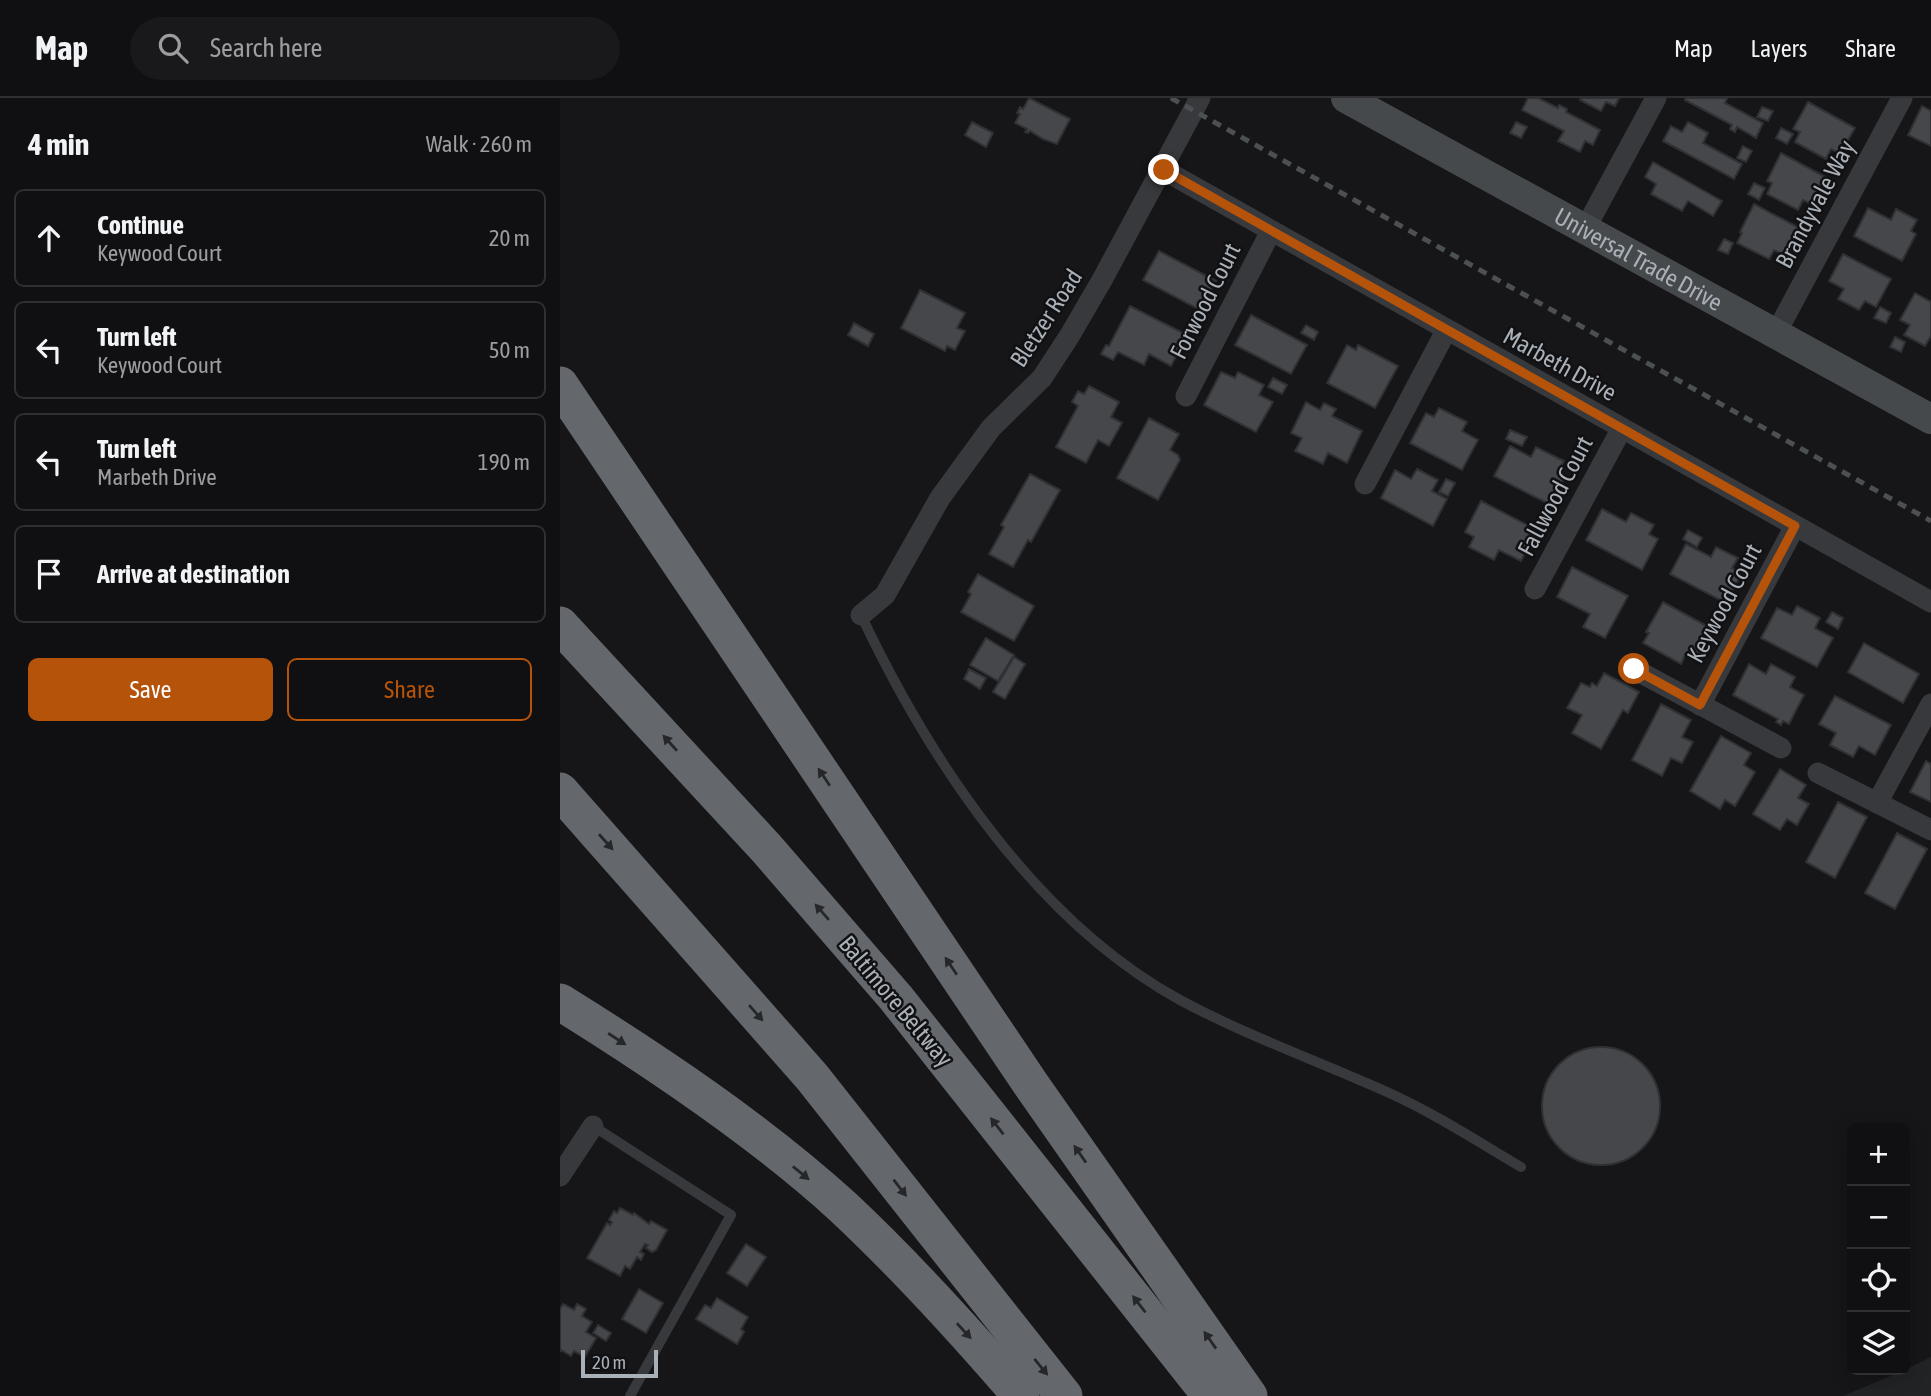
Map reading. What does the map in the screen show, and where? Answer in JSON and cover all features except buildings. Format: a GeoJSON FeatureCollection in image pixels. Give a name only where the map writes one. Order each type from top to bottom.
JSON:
{"type":"FeatureCollection","features":[{"type":"Feature","properties":{"kind":"highway"},"geometry":{"type":"LineString","coordinates":[[560,385],[1023,1072],[1249,1396]]}},
{"type":"Feature","properties":{"kind":"highway","name":"Baltimore Beltway"},"geometry":{"type":"LineString","coordinates":[[560,625],[758,839],[896,998],[1211,1396]]}},
{"type":"Feature","properties":{"kind":"highway"},"geometry":{"type":"LineString","coordinates":[[560,791],[812,1077],[1064,1396]]}},
{"type":"Feature","properties":{"kind":"highway"},"geometry":{"type":"LineString","coordinates":[[560,1002],[681,1081],[768,1146],[841,1206],[906,1269],[1021,1396]]}},
{"type":"Feature","properties":{"kind":"street","name":"Bletzer Road"},"geometry":{"type":"LineString","coordinates":[[861,615],[885,595],[940,498],[991,428],[1042,378],[1070,335],[1164,170],[1200,98]]}},
{"type":"Feature","properties":{"kind":"street"},"geometry":{"type":"LineString","coordinates":[[1585,229],[1656,98]]}},
{"type":"Feature","properties":{"kind":"street","name":"Brandyvale Way"},"geometry":{"type":"LineString","coordinates":[[1775,335],[1902,98]]}},
{"type":"Feature","properties":{"kind":"street","name":"Universal Trade Drive"},"geometry":{"type":"LineString","coordinates":[[1360,102],[1775,335],[1931,419]]}},
{"type":"Feature","properties":{"kind":"street","name":"Marbeth Drive"},"geometry":{"type":"LineString","coordinates":[[1164,170],[1931,602]]}},
{"type":"Feature","properties":{"kind":"street","name":"Forwood Court"},"geometry":{"type":"LineString","coordinates":[[1186,396],[1271,231]]}},
{"type":"Feature","properties":{"kind":"street"},"geometry":{"type":"LineString","coordinates":[[1365,484],[1446,331]]}},
{"type":"Feature","properties":{"kind":"street","name":"Fallwood Court"},"geometry":{"type":"LineString","coordinates":[[1535,589],[1622,428]]}},
{"type":"Feature","properties":{"kind":"street","name":"Keywood Court"},"geometry":{"type":"LineString","coordinates":[[1700,705],[1795,526]]}},
{"type":"Feature","properties":{"kind":"street","name":"Keywood Court"},"geometry":{"type":"LineString","coordinates":[[1634,669],[1781,748]]}},
{"type":"Feature","properties":{"kind":"street"},"geometry":{"type":"LineString","coordinates":[[1877,803],[1931,704]]}},
{"type":"Feature","properties":{"kind":"street"},"geometry":{"type":"LineString","coordinates":[[1818,773],[1931,831]]}},
{"type":"Feature","properties":{"kind":"street"},"geometry":{"type":"LineString","coordinates":[[560,1176],[593,1126]]}},
{"type":"Feature","properties":{"kind":"lane"},"geometry":{"type":"LineString","coordinates":[[861,615],[891,677],[977,813],[1026,873],[1072,923],[1126,966],[1177,998],[1238,1030],[1389,1093],[1443,1120],[1521,1167]]}},
{"type":"Feature","properties":{"kind":"lane"},"geometry":{"type":"LineString","coordinates":[[593,1126],[731,1215],[630,1396]]}},
{"type":"Feature","properties":{"kind":"shaded area"},"geometry":{"type":"Polygon","coordinates":[[[1931,1357],[1931,1396],[1843,1396],[1893,1375],[1910,1375],[1910,1368],[1931,1357]]]}},
{"type":"Feature","properties":{"kind":"railway"},"geometry":{"type":"LineString","coordinates":[[1171,98],[1931,521]]}},
{"type":"Feature","properties":{"kind":"route"},"geometry":{"type":"LineString","coordinates":[[1164,170],[1795,526],[1700,705],[1634,669]]}}]}
